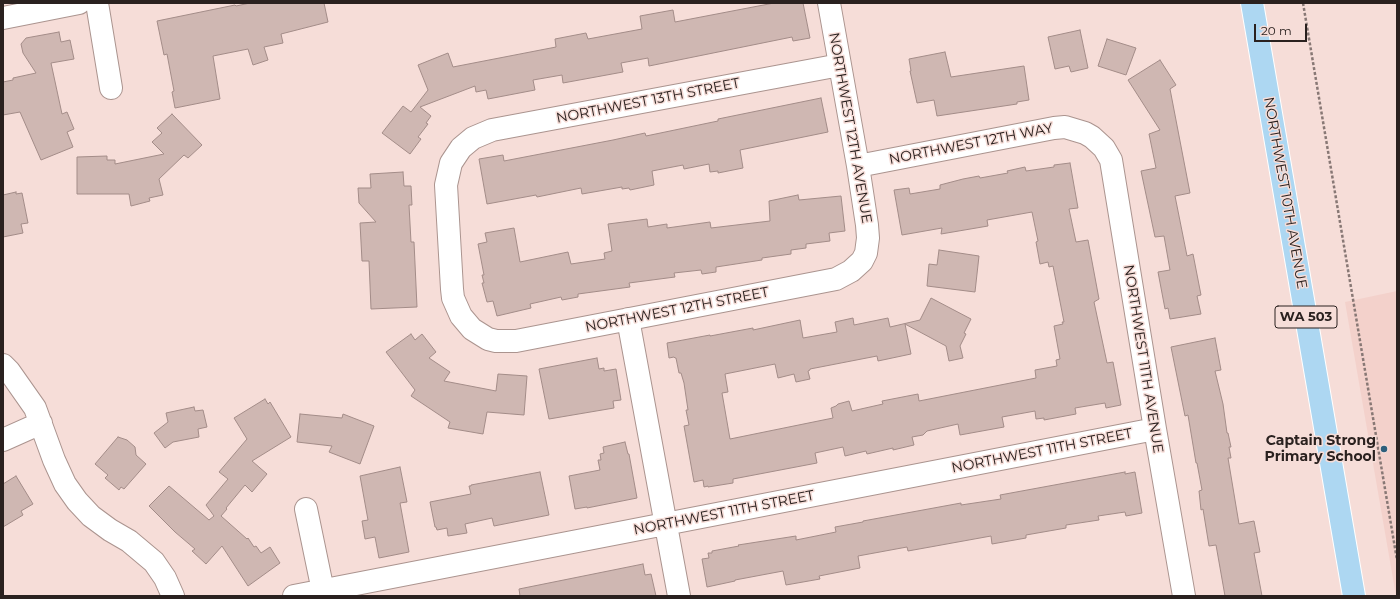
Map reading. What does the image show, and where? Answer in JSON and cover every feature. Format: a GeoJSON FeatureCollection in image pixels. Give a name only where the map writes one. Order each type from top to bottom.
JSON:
{"type":"FeatureCollection","features":[{"type":"Feature","properties":{"kind":"main road","name":"NORTHWEST 10TH AVENUE"},"geometry":{"type":"LineString","coordinates":[[1252,3],[1354,596]]}},
{"type":"Feature","properties":{"kind":"street"},"geometry":{"type":"LineString","coordinates":[[3,18],[79,3]]}},
{"type":"Feature","properties":{"kind":"street"},"geometry":{"type":"LineString","coordinates":[[97,3],[111,88]]}},
{"type":"Feature","properties":{"kind":"street","name":"NORTHWEST 12TH AVENUE"},"geometry":{"type":"LineString","coordinates":[[829,3],[858,166],[867,226],[868,238],[866,253]]}},
{"type":"Feature","properties":{"kind":"street","name":"NORTHWEST 13TH STREET"},"geometry":{"type":"LineString","coordinates":[[461,148],[473,138],[492,130],[840,65]]}},
{"type":"Feature","properties":{"kind":"street","name":"NORTHWEST 12TH WAY"},"geometry":{"type":"LineString","coordinates":[[858,166],[1054,128],[1065,127],[1084,133]]}},
{"type":"Feature","properties":{"kind":"street","name":"NORTHWEST 11TH AVENUE"},"geometry":{"type":"LineString","coordinates":[[1084,133],[1092,137],[1104,148],[1111,160],[1184,596]]}},
{"type":"Feature","properties":{"kind":"street","name":"NORTHWEST 12TH STREET"},"geometry":{"type":"LineString","coordinates":[[461,148],[451,163],[446,185],[453,298],[461,316],[466,323],[480,334],[496,342],[516,341],[836,279],[851,271],[862,261],[866,253]]}},
{"type":"Feature","properties":{"kind":"street"},"geometry":{"type":"LineString","coordinates":[[628,319],[679,596]]}},
{"type":"Feature","properties":{"kind":"street"},"geometry":{"type":"LineString","coordinates":[[3,365],[9,371],[35,408],[54,460],[65,484],[77,501],[91,516],[110,530],[129,541],[154,562],[165,578],[173,596]]}},
{"type":"Feature","properties":{"kind":"street"},"geometry":{"type":"LineString","coordinates":[[3,440],[41,423]]}},
{"type":"Feature","properties":{"kind":"street","name":"NORTHWEST 11TH STREET"},"geometry":{"type":"LineString","coordinates":[[294,596],[1155,429]]}},
{"type":"Feature","properties":{"kind":"street"},"geometry":{"type":"LineString","coordinates":[[306,509],[323,591]]}},
{"type":"Feature","properties":{"kind":"path"},"geometry":{"type":"LineString","coordinates":[[1303,3],[1397,560]]}},
{"type":"Feature","properties":{"kind":"shaded area","name":"Captain Strong Primary School"},"geometry":{"type":"Polygon","coordinates":[[[1397,291],[1397,596],[1396,596],[1345,302],[1397,291]]]}},
{"type":"Feature","properties":{"kind":"building"},"geometry":{"type":"Polygon","coordinates":[[[250,3],[324,3],[328,22],[281,34],[283,43],[264,47],[268,60],[253,65],[248,49],[213,56],[220,99],[175,108],[172,92],[174,91],[167,54],[164,55],[157,21],[250,3]]]}},
{"type":"Feature","properties":{"kind":"building"},"geometry":{"type":"Polygon","coordinates":[[[774,3],[803,3],[810,38],[793,41],[792,37],[649,66],[648,58],[621,63],[623,72],[563,83],[562,75],[533,80],[535,90],[488,99],[486,90],[476,92],[475,86],[420,107],[431,116],[426,123],[428,124],[418,137],[421,139],[410,154],[382,133],[403,106],[411,112],[428,90],[418,65],[448,53],[453,67],[556,47],[555,39],[586,33],[588,39],[642,29],[640,16],[673,10],[675,22],[774,3]]]}},
{"type":"Feature","properties":{"kind":"building"},"geometry":{"type":"Polygon","coordinates":[[[1080,30],[1088,68],[1071,72],[1069,66],[1055,69],[1048,37],[1080,30]]]}},
{"type":"Feature","properties":{"kind":"building"},"geometry":{"type":"Polygon","coordinates":[[[59,32],[61,42],[70,40],[74,59],[51,63],[62,114],[67,112],[74,129],[67,132],[73,147],[41,160],[20,112],[3,115],[3,82],[13,80],[13,78],[36,73],[23,53],[21,44],[26,38],[59,32]]]}},
{"type":"Feature","properties":{"kind":"building"},"geometry":{"type":"Polygon","coordinates":[[[1107,39],[1136,48],[1126,75],[1098,66],[1107,39]]]}},
{"type":"Feature","properties":{"kind":"building"},"geometry":{"type":"Polygon","coordinates":[[[945,52],[951,77],[1024,66],[1029,100],[1017,102],[1017,104],[937,116],[934,100],[917,103],[909,59],[945,52]]]}},
{"type":"Feature","properties":{"kind":"building"},"geometry":{"type":"Polygon","coordinates":[[[1160,60],[1176,85],[1170,89],[1190,193],[1175,196],[1187,256],[1193,254],[1201,295],[1197,296],[1201,314],[1170,319],[1168,308],[1165,309],[1158,272],[1170,270],[1164,236],[1155,237],[1141,171],[1156,168],[1149,134],[1160,130],[1128,80],[1160,60]]]}},
{"type":"Feature","properties":{"kind":"building"},"geometry":{"type":"Polygon","coordinates":[[[821,98],[828,132],[740,150],[743,168],[718,173],[718,171],[710,172],[709,164],[684,169],[683,165],[652,171],[654,185],[630,190],[629,188],[622,189],[622,187],[582,194],[581,188],[537,197],[536,195],[487,204],[479,159],[503,155],[504,161],[645,133],[646,136],[718,121],[718,119],[821,98]]]}},
{"type":"Feature","properties":{"kind":"building"},"geometry":{"type":"Polygon","coordinates":[[[172,114],[202,145],[188,158],[184,155],[159,179],[163,195],[149,198],[150,201],[131,206],[129,194],[77,194],[77,157],[107,156],[107,160],[115,160],[115,164],[164,154],[152,142],[162,133],[157,128],[172,114]]]}},
{"type":"Feature","properties":{"kind":"building"},"geometry":{"type":"Polygon","coordinates":[[[1070,163],[1078,208],[1069,209],[1076,242],[1088,240],[1099,299],[1094,302],[1107,363],[1113,362],[1121,405],[1106,408],[1105,403],[1075,408],[1076,414],[1044,420],[1044,418],[1036,419],[1035,411],[1002,417],[1004,427],[960,435],[958,424],[927,431],[923,435],[912,437],[914,445],[893,450],[893,448],[867,454],[866,451],[845,456],[843,447],[815,453],[817,463],[733,479],[733,483],[704,487],[703,480],[694,482],[684,426],[689,425],[686,410],[688,410],[684,383],[681,373],[679,373],[676,358],[669,358],[667,343],[753,328],[753,330],[800,320],[803,338],[837,332],[835,322],[853,318],[854,325],[888,318],[890,327],[920,320],[931,298],[971,319],[964,333],[966,334],[960,346],[963,358],[949,361],[946,346],[905,324],[911,354],[878,361],[877,356],[810,369],[808,371],[810,379],[796,382],[794,374],[778,378],[775,364],[725,374],[728,392],[722,393],[730,439],[833,418],[831,408],[849,401],[852,411],[883,404],[882,401],[918,394],[919,401],[1036,378],[1035,370],[1057,366],[1056,360],[1060,359],[1054,326],[1063,324],[1062,322],[1064,322],[1053,266],[1049,267],[1048,262],[1040,264],[1036,242],[1038,241],[1032,212],[987,220],[988,226],[941,234],[942,228],[902,235],[894,190],[909,188],[910,194],[940,189],[940,185],[963,179],[979,176],[980,178],[1008,173],[1007,171],[1025,167],[1026,171],[1070,163]]]}},
{"type":"Feature","properties":{"kind":"building"},"geometry":{"type":"Polygon","coordinates":[[[403,172],[404,186],[411,186],[412,205],[409,205],[411,242],[414,242],[417,307],[371,309],[369,261],[362,261],[360,223],[376,222],[359,203],[358,188],[371,188],[370,174],[403,172]]]}},
{"type":"Feature","properties":{"kind":"building"},"geometry":{"type":"Polygon","coordinates":[[[16,192],[16,194],[22,193],[28,223],[21,224],[23,233],[3,237],[3,195],[16,192]]]}},
{"type":"Feature","properties":{"kind":"building"},"geometry":{"type":"Polygon","coordinates":[[[798,195],[799,200],[841,196],[845,231],[829,233],[830,241],[806,244],[806,248],[791,250],[791,254],[716,267],[716,272],[702,274],[701,270],[674,273],[675,277],[629,283],[630,287],[578,294],[578,297],[562,300],[561,297],[530,304],[531,308],[497,316],[493,301],[487,302],[482,283],[484,283],[482,275],[484,275],[478,244],[487,242],[485,233],[514,228],[520,262],[568,252],[571,264],[605,259],[604,253],[612,251],[608,224],[647,219],[648,227],[667,224],[667,228],[710,222],[711,228],[770,221],[769,201],[798,195]]]}},
{"type":"Feature","properties":{"kind":"building"},"geometry":{"type":"Polygon","coordinates":[[[939,250],[979,256],[975,292],[927,286],[929,264],[937,265],[939,250]]]}},
{"type":"Feature","properties":{"kind":"building"},"geometry":{"type":"Polygon","coordinates":[[[411,334],[415,340],[422,334],[436,352],[429,358],[450,372],[444,381],[496,391],[498,374],[527,376],[524,415],[487,412],[483,434],[448,428],[450,422],[411,396],[415,390],[386,352],[411,334]]]}},
{"type":"Feature","properties":{"kind":"building"},"geometry":{"type":"Polygon","coordinates":[[[1215,338],[1221,370],[1215,371],[1231,447],[1229,447],[1231,458],[1228,458],[1239,524],[1254,521],[1260,552],[1254,553],[1262,596],[1225,596],[1216,545],[1209,546],[1203,509],[1201,510],[1199,491],[1202,490],[1188,415],[1185,416],[1171,347],[1215,338]]]}},
{"type":"Feature","properties":{"kind":"building"},"geometry":{"type":"Polygon","coordinates":[[[597,358],[599,369],[604,368],[604,371],[616,369],[621,400],[613,401],[614,408],[549,419],[539,369],[597,358]]]}},
{"type":"Feature","properties":{"kind":"building"},"geometry":{"type":"Polygon","coordinates":[[[265,399],[268,404],[270,402],[291,437],[252,461],[267,474],[252,492],[245,485],[221,516],[247,539],[248,538],[254,547],[256,546],[261,553],[270,547],[280,563],[248,586],[222,546],[206,564],[192,551],[195,549],[175,532],[149,506],[169,486],[209,520],[214,516],[206,505],[228,479],[219,472],[247,439],[234,418],[265,399]]]}},
{"type":"Feature","properties":{"kind":"building"},"geometry":{"type":"Polygon","coordinates":[[[194,407],[195,411],[203,410],[207,427],[198,429],[199,437],[173,442],[165,448],[154,433],[168,422],[166,413],[194,407]]]}},
{"type":"Feature","properties":{"kind":"building"},"geometry":{"type":"Polygon","coordinates":[[[300,414],[342,418],[343,414],[374,426],[360,464],[329,452],[332,446],[297,442],[300,414]]]}},
{"type":"Feature","properties":{"kind":"building"},"geometry":{"type":"Polygon","coordinates":[[[118,437],[127,440],[135,447],[136,455],[146,464],[124,489],[121,487],[119,490],[105,478],[108,475],[95,464],[118,437]]]}},
{"type":"Feature","properties":{"kind":"building"},"geometry":{"type":"Polygon","coordinates":[[[625,442],[629,454],[637,498],[575,509],[569,476],[600,470],[598,460],[601,460],[600,454],[604,453],[603,447],[625,442]]]}},
{"type":"Feature","properties":{"kind":"building"},"geometry":{"type":"Polygon","coordinates":[[[400,467],[407,502],[400,503],[409,552],[379,558],[375,537],[365,539],[362,521],[368,520],[360,476],[400,467]]]}},
{"type":"Feature","properties":{"kind":"building"},"geometry":{"type":"Polygon","coordinates":[[[540,472],[549,515],[494,526],[492,518],[465,524],[467,533],[448,536],[447,528],[437,530],[435,527],[430,502],[471,494],[469,486],[471,485],[540,472]]]}},
{"type":"Feature","properties":{"kind":"building"},"geometry":{"type":"Polygon","coordinates":[[[1125,472],[1125,474],[1135,472],[1142,513],[1126,516],[1125,512],[1098,516],[1099,520],[1066,525],[1066,528],[1026,535],[1026,538],[992,544],[991,536],[908,551],[907,547],[858,556],[860,568],[819,576],[820,579],[786,585],[783,571],[707,587],[702,559],[709,558],[708,553],[712,553],[712,551],[739,546],[738,545],[796,536],[796,540],[836,532],[835,527],[863,521],[961,503],[961,505],[1001,499],[1000,495],[1125,472]]]}},
{"type":"Feature","properties":{"kind":"building"},"geometry":{"type":"Polygon","coordinates":[[[16,476],[33,504],[21,511],[23,515],[3,527],[3,484],[16,476]]]}},
{"type":"Feature","properties":{"kind":"building"},"geometry":{"type":"Polygon","coordinates":[[[643,564],[645,575],[651,574],[656,596],[520,596],[519,589],[643,564]]]}},
{"type":"Feature","properties":{"kind":"place","name":"Captain Strong Primary School"},"geometry":{"type":"Point","coordinates":[1384,449]}}]}
